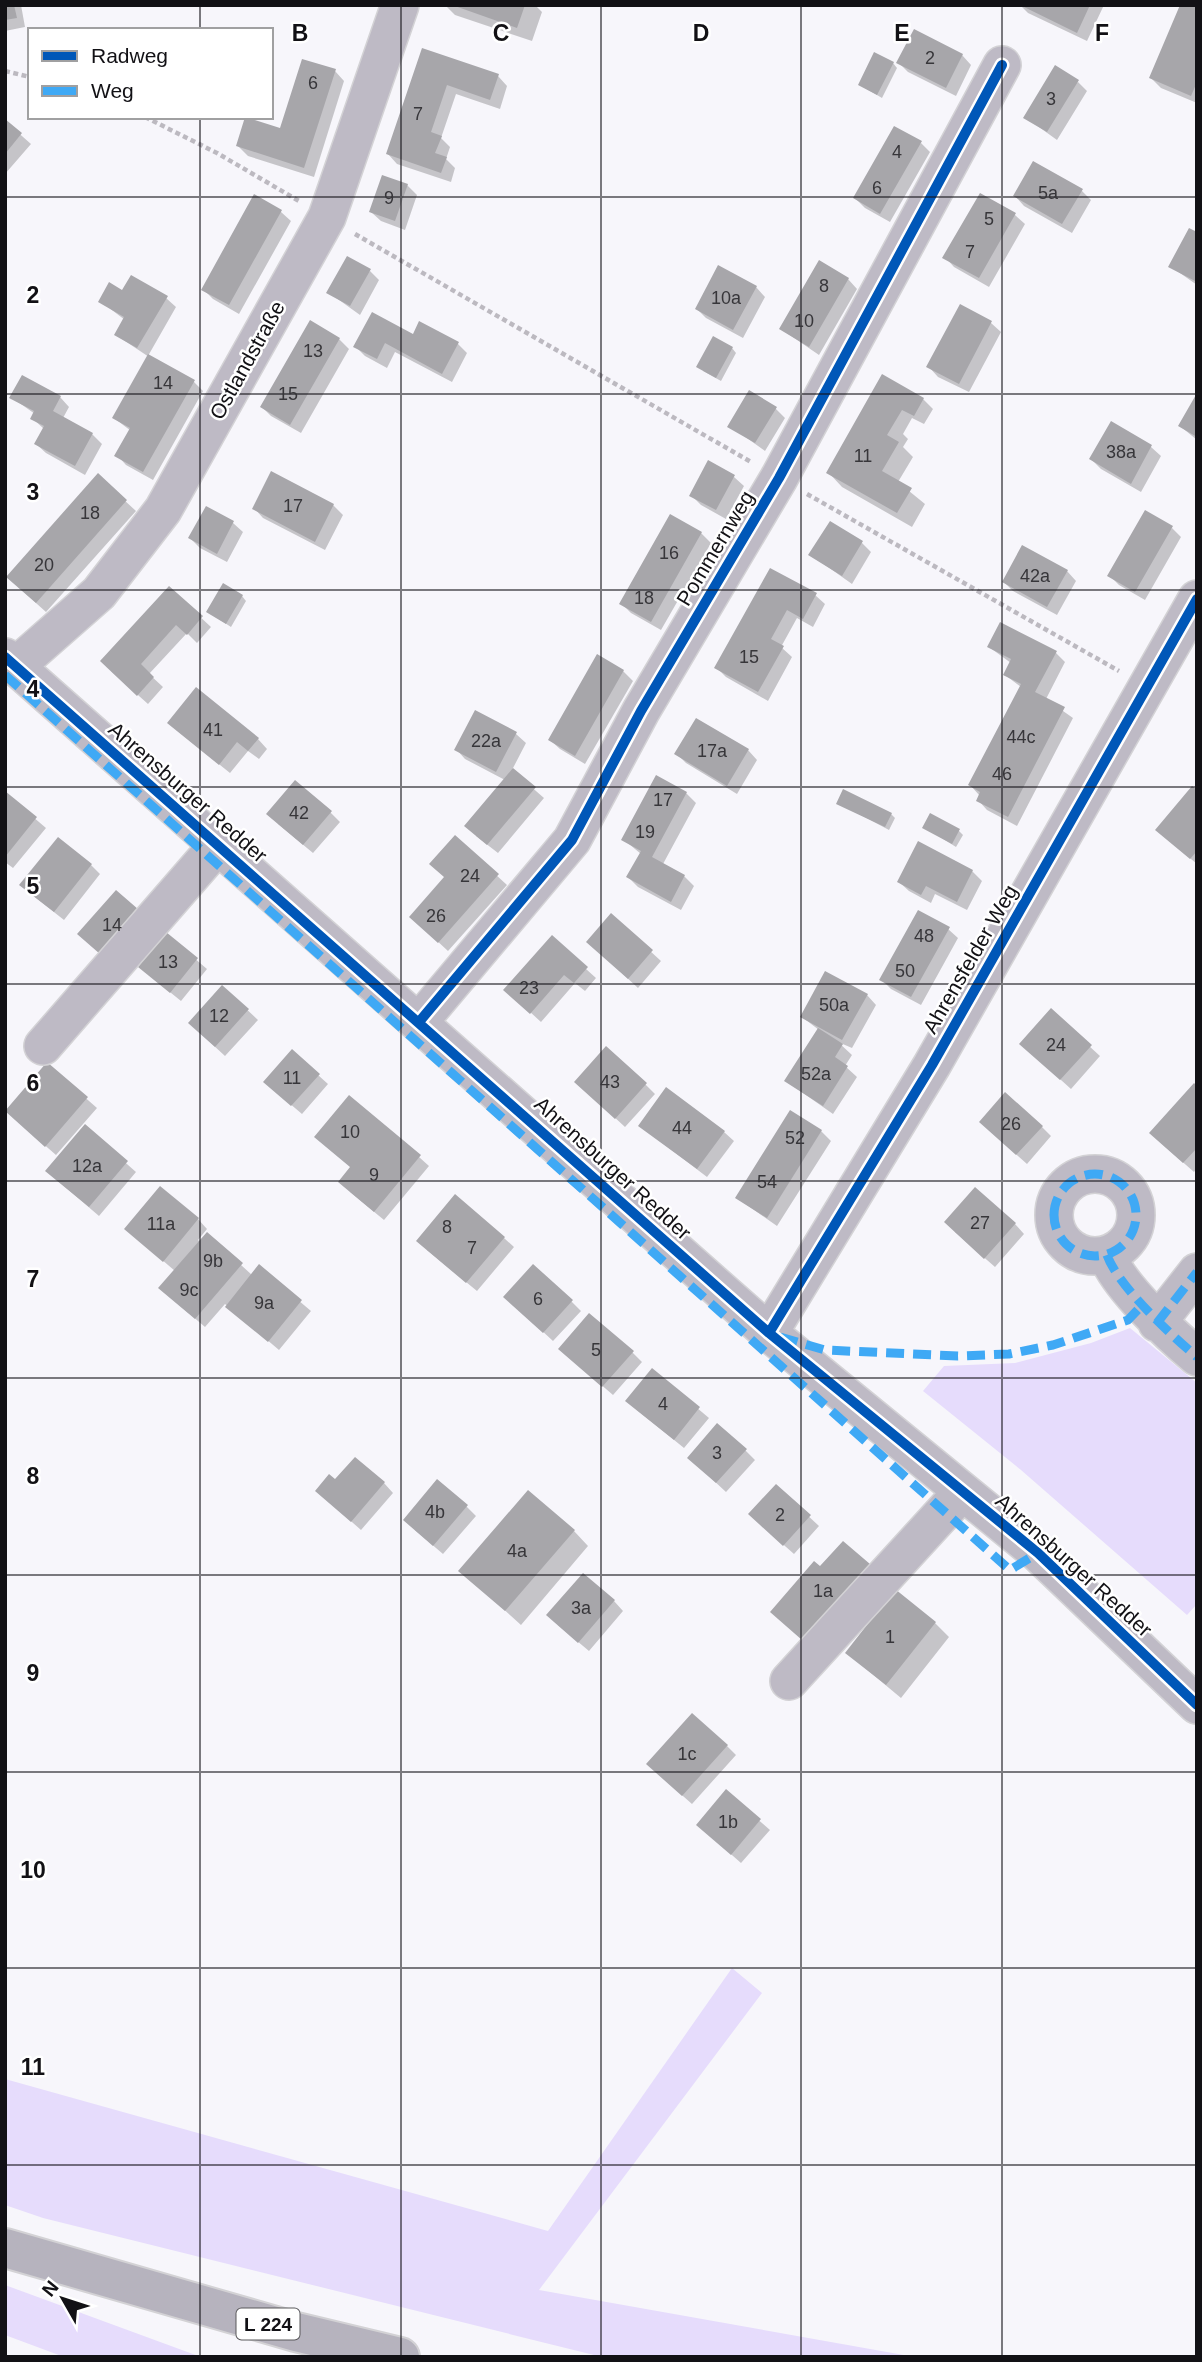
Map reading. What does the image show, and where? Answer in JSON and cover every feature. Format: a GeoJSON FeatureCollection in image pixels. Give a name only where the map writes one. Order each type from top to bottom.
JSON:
{"type":"FeatureCollection","features":[{"type":"Feature","properties":{"kind":"main road","name":"L 224"},"geometry":{"type":"LineString","coordinates":[[5,2248],[296,2332],[400,2357]]}},
{"type":"Feature","properties":{"kind":"street","name":"Ostlandstraße"},"geometry":{"type":"LineString","coordinates":[[11,662],[99,593],[163,510],[327,217],[400,5]]}},
{"type":"Feature","properties":{"kind":"street","name":"Pommernweg"},"geometry":{"type":"LineString","coordinates":[[419,1022],[572,840],[641,711],[779,478],[1002,65]]}},
{"type":"Feature","properties":{"kind":"street","name":"Ahrensfelder Weg"},"geometry":{"type":"LineString","coordinates":[[769,1333],[932,1065],[1197,599]]}},
{"type":"Feature","properties":{"kind":"street","name":"Ahrensburger Redder"},"geometry":{"type":"LineString","coordinates":[[11,662],[769,1333],[1038,1553],[1197,1705]]}},
{"type":"Feature","properties":{"kind":"street"},"geometry":{"type":"LineString","coordinates":[[43,1046],[218,845]]}},
{"type":"Feature","properties":{"kind":"street"},"geometry":{"type":"LineString","coordinates":[[1107,1255],[1112,1268],[1144,1303],[1157,1323],[1197,1357]]}},
{"type":"Feature","properties":{"kind":"street"},"geometry":{"type":"LineString","coordinates":[[1157,1323],[1197,1272]]}},
{"type":"Feature","properties":{"kind":"street"},"geometry":{"type":"LineString","coordinates":[[789,1681],[962,1492]]}},
{"type":"Feature","properties":{"kind":"path"},"geometry":{"type":"LineString","coordinates":[[5,71],[28,77]]}},
{"type":"Feature","properties":{"kind":"path"},"geometry":{"type":"LineString","coordinates":[[149,119],[217,153],[1147,687]]}},
{"type":"Feature","properties":{"kind":"shaded area"},"geometry":{"type":"Polygon","coordinates":[[[1130,1328],[1197,1383],[1197,1604],[1187,1615],[1021,1470],[923,1391],[944,1366],[1015,1363],[1091,1343],[1130,1328]]]}},
{"type":"Feature","properties":{"kind":"shaded area"},"geometry":{"type":"Polygon","coordinates":[[[732,1968],[762,1993],[539,2290],[915,2357],[602,2357],[43,2218],[5,2205],[5,2079],[548,2231],[732,1968]]]}},
{"type":"Feature","properties":{"kind":"shaded area"},"geometry":{"type":"Polygon","coordinates":[[[5,2285],[201,2357],[64,2357],[5,2335],[5,2285]]]}},
{"type":"Feature","properties":{"kind":"building"},"geometry":{"type":"Polygon","coordinates":[[[5,5],[14,5],[17,18],[5,20],[5,5]]]}},
{"type":"Feature","properties":{"kind":"building"},"geometry":{"type":"Polygon","coordinates":[[[452,5],[525,5],[517,28],[452,5]]]}},
{"type":"Feature","properties":{"kind":"building"},"geometry":{"type":"Polygon","coordinates":[[[1020,5],[1090,5],[1077,33],[1020,5]]]}},
{"type":"Feature","properties":{"kind":"building"},"geometry":{"type":"Polygon","coordinates":[[[1180,5],[1197,5],[1197,82],[1191,96],[1149,78],[1180,5]]]}},
{"type":"Feature","properties":{"kind":"building"},"geometry":{"type":"Polygon","coordinates":[[[914,29],[963,54],[946,88],[896,63],[914,29]]]}},
{"type":"Feature","properties":{"kind":"building"},"geometry":{"type":"Polygon","coordinates":[[[422,48],[499,74],[490,100],[447,85],[431,132],[442,136],[435,153],[447,157],[441,173],[386,154],[422,48]]]}},
{"type":"Feature","properties":{"kind":"building"},"geometry":{"type":"Polygon","coordinates":[[[874,52],[894,62],[877,95],[858,85],[874,52]]]}},
{"type":"Feature","properties":{"kind":"building"},"geometry":{"type":"Polygon","coordinates":[[[302,59],[336,69],[304,168],[236,146],[244,119],[280,128],[302,59]]]}},
{"type":"Feature","properties":{"kind":"building"},"geometry":{"type":"Polygon","coordinates":[[[1055,65],[1079,80],[1047,132],[1023,118],[1055,65]]]}},
{"type":"Feature","properties":{"kind":"building"},"geometry":{"type":"Polygon","coordinates":[[[5,119],[22,133],[5,154],[5,119]]]}},
{"type":"Feature","properties":{"kind":"building"},"geometry":{"type":"Polygon","coordinates":[[[894,126],[922,141],[880,214],[853,198],[894,126]]]}},
{"type":"Feature","properties":{"kind":"building"},"geometry":{"type":"Polygon","coordinates":[[[1033,161],[1083,189],[1062,224],[1013,196],[1033,161]]]}},
{"type":"Feature","properties":{"kind":"building"},"geometry":{"type":"Polygon","coordinates":[[[382,175],[408,184],[395,221],[369,212],[382,175]]]}},
{"type":"Feature","properties":{"kind":"building"},"geometry":{"type":"Polygon","coordinates":[[[980,193],[1016,213],[979,278],[942,258],[980,193]]]}},
{"type":"Feature","properties":{"kind":"building"},"geometry":{"type":"Polygon","coordinates":[[[254,194],[282,210],[229,305],[201,290],[254,194]]]}},
{"type":"Feature","properties":{"kind":"building"},"geometry":{"type":"Polygon","coordinates":[[[1189,228],[1197,232],[1197,282],[1168,267],[1189,228]]]}},
{"type":"Feature","properties":{"kind":"building"},"geometry":{"type":"Polygon","coordinates":[[[347,256],[371,269],[350,306],[326,293],[347,256]]]}},
{"type":"Feature","properties":{"kind":"building"},"geometry":{"type":"Polygon","coordinates":[[[819,260],[849,278],[809,347],[779,329],[819,260]]]}},
{"type":"Feature","properties":{"kind":"building"},"geometry":{"type":"Polygon","coordinates":[[[718,265],[757,286],[733,330],[695,309],[718,265]]]}},
{"type":"Feature","properties":{"kind":"building"},"geometry":{"type":"Polygon","coordinates":[[[131,275],[168,296],[137,348],[114,335],[124,317],[98,302],[109,282],[122,290],[131,275]]]}},
{"type":"Feature","properties":{"kind":"building"},"geometry":{"type":"Polygon","coordinates":[[[960,304],[992,321],[959,384],[926,367],[960,304]]]}},
{"type":"Feature","properties":{"kind":"building"},"geometry":{"type":"Polygon","coordinates":[[[372,312],[413,334],[419,321],[459,342],[442,374],[385,343],[377,359],[353,347],[372,312]]]}},
{"type":"Feature","properties":{"kind":"building"},"geometry":{"type":"Polygon","coordinates":[[[310,320],[340,338],[290,425],[260,407],[310,320]]]}},
{"type":"Feature","properties":{"kind":"building"},"geometry":{"type":"Polygon","coordinates":[[[713,336],[733,347],[716,378],[696,367],[713,336]]]}},
{"type":"Feature","properties":{"kind":"building"},"geometry":{"type":"Polygon","coordinates":[[[148,354],[195,380],[143,472],[114,456],[130,428],[112,418],[148,354]]]}},
{"type":"Feature","properties":{"kind":"building"},"geometry":{"type":"Polygon","coordinates":[[[882,374],[924,398],[914,416],[902,410],[887,435],[899,442],[882,471],[912,488],[897,513],[826,473],[882,374]]]}},
{"type":"Feature","properties":{"kind":"building"},"geometry":{"type":"Polygon","coordinates":[[[22,375],[61,396],[53,411],[93,433],[75,466],[34,444],[44,426],[30,419],[34,411],[9,398],[22,375]]]}},
{"type":"Feature","properties":{"kind":"building"},"geometry":{"type":"Polygon","coordinates":[[[749,390],[777,407],[755,443],[727,427],[749,390]]]}},
{"type":"Feature","properties":{"kind":"building"},"geometry":{"type":"Polygon","coordinates":[[[1197,393],[1197,437],[1178,426],[1197,393]]]}},
{"type":"Feature","properties":{"kind":"building"},"geometry":{"type":"Polygon","coordinates":[[[1111,421],[1152,445],[1131,484],[1089,459],[1111,421]]]}},
{"type":"Feature","properties":{"kind":"building"},"geometry":{"type":"Polygon","coordinates":[[[708,460],[735,475],[716,510],[689,496],[708,460]]]}},
{"type":"Feature","properties":{"kind":"building"},"geometry":{"type":"Polygon","coordinates":[[[271,471],[334,504],[315,542],[252,509],[271,471]]]}},
{"type":"Feature","properties":{"kind":"building"},"geometry":{"type":"Polygon","coordinates":[[[98,473],[127,500],[36,603],[6,577],[98,473]]]}},
{"type":"Feature","properties":{"kind":"building"},"geometry":{"type":"Polygon","coordinates":[[[206,506],[234,521],[217,554],[188,538],[206,506]]]}},
{"type":"Feature","properties":{"kind":"building"},"geometry":{"type":"Polygon","coordinates":[[[1145,510],[1173,526],[1135,592],[1107,576],[1145,510]]]}},
{"type":"Feature","properties":{"kind":"building"},"geometry":{"type":"Polygon","coordinates":[[[670,514],[702,532],[651,622],[619,604],[670,514]]]}},
{"type":"Feature","properties":{"kind":"building"},"geometry":{"type":"Polygon","coordinates":[[[830,521],[863,541],[842,576],[808,555],[830,521]]]}},
{"type":"Feature","properties":{"kind":"building"},"geometry":{"type":"Polygon","coordinates":[[[1022,545],[1068,570],[1047,607],[1002,582],[1022,545]]]}},
{"type":"Feature","properties":{"kind":"building"},"geometry":{"type":"Polygon","coordinates":[[[770,568],[817,593],[803,619],[787,610],[771,639],[784,646],[758,692],[714,668],[770,568]]]}},
{"type":"Feature","properties":{"kind":"building"},"geometry":{"type":"Polygon","coordinates":[[[223,583],[243,595],[226,624],[206,612],[223,583]]]}},
{"type":"Feature","properties":{"kind":"building"},"geometry":{"type":"Polygon","coordinates":[[[169,586],[203,616],[187,635],[176,625],[141,664],[154,677],[137,696],[100,661],[169,586]]]}},
{"type":"Feature","properties":{"kind":"building"},"geometry":{"type":"Polygon","coordinates":[[[1000,622],[1057,651],[1035,692],[1065,707],[1008,817],[976,801],[980,792],[968,785],[1021,684],[1003,675],[1011,659],[987,647],[1000,622]]]}},
{"type":"Feature","properties":{"kind":"building"},"geometry":{"type":"Polygon","coordinates":[[[597,654],[624,670],[575,756],[548,740],[597,654]]]}},
{"type":"Feature","properties":{"kind":"building"},"geometry":{"type":"Polygon","coordinates":[[[196,687],[259,738],[248,751],[237,742],[219,765],[167,723],[196,687]]]}},
{"type":"Feature","properties":{"kind":"building"},"geometry":{"type":"Polygon","coordinates":[[[475,710],[517,732],[496,772],[454,750],[475,710]]]}},
{"type":"Feature","properties":{"kind":"building"},"geometry":{"type":"Polygon","coordinates":[[[696,718],[749,749],[727,786],[674,754],[696,718]]]}},
{"type":"Feature","properties":{"kind":"building"},"geometry":{"type":"Polygon","coordinates":[[[513,768],[536,787],[487,845],[464,826],[513,768]]]}},
{"type":"Feature","properties":{"kind":"building"},"geometry":{"type":"Polygon","coordinates":[[[656,775],[687,792],[652,857],[685,875],[671,902],[626,877],[641,851],[621,840],[656,775]]]}},
{"type":"Feature","properties":{"kind":"building"},"geometry":{"type":"Polygon","coordinates":[[[295,780],[332,811],[303,845],[266,814],[295,780]]]}},
{"type":"Feature","properties":{"kind":"building"},"geometry":{"type":"Polygon","coordinates":[[[1192,786],[1197,790],[1197,851],[1190,859],[1155,830],[1192,786]]]}},
{"type":"Feature","properties":{"kind":"building"},"geometry":{"type":"Polygon","coordinates":[[[843,789],[892,813],[885,827],[836,804],[843,789]]]}},
{"type":"Feature","properties":{"kind":"building"},"geometry":{"type":"Polygon","coordinates":[[[5,791],[37,817],[5,857],[5,791]]]}},
{"type":"Feature","properties":{"kind":"building"},"geometry":{"type":"Polygon","coordinates":[[[930,813],[960,829],[952,844],[922,828],[930,813]]]}},
{"type":"Feature","properties":{"kind":"building"},"geometry":{"type":"Polygon","coordinates":[[[455,835],[499,874],[438,943],[409,917],[444,877],[429,864],[455,835]]]}},
{"type":"Feature","properties":{"kind":"building"},"geometry":{"type":"Polygon","coordinates":[[[58,837],[92,864],[54,912],[19,885],[58,837]]]}},
{"type":"Feature","properties":{"kind":"building"},"geometry":{"type":"Polygon","coordinates":[[[918,841],[973,870],[957,902],[926,886],[921,895],[897,882],[918,841]]]}},
{"type":"Feature","properties":{"kind":"building"},"geometry":{"type":"Polygon","coordinates":[[[116,890],[146,916],[108,961],[77,934],[116,890]]]}},
{"type":"Feature","properties":{"kind":"building"},"geometry":{"type":"Polygon","coordinates":[[[918,910],[950,927],[911,997],[879,980],[918,910]]]}},
{"type":"Feature","properties":{"kind":"building"},"geometry":{"type":"Polygon","coordinates":[[[611,913],[653,950],[628,979],[586,942],[611,913]]]}},
{"type":"Feature","properties":{"kind":"building"},"geometry":{"type":"Polygon","coordinates":[[[166,932],[198,958],[170,993],[138,967],[166,932]]]}},
{"type":"Feature","properties":{"kind":"building"},"geometry":{"type":"Polygon","coordinates":[[[552,935],[588,967],[574,983],[564,975],[530,1014],[503,990],[552,935]]]}},
{"type":"Feature","properties":{"kind":"building"},"geometry":{"type":"Polygon","coordinates":[[[825,971],[868,994],[842,1040],[800,1017],[825,971]]]}},
{"type":"Feature","properties":{"kind":"building"},"geometry":{"type":"Polygon","coordinates":[[[222,985],[249,1009],[215,1047],[188,1023],[222,985]]]}},
{"type":"Feature","properties":{"kind":"building"},"geometry":{"type":"Polygon","coordinates":[[[1051,1008],[1092,1045],[1060,1080],[1019,1044],[1051,1008]]]}},
{"type":"Feature","properties":{"kind":"building"},"geometry":{"type":"Polygon","coordinates":[[[818,1028],[843,1044],[835,1057],[848,1066],[823,1106],[784,1081],[818,1028]]]}},
{"type":"Feature","properties":{"kind":"building"},"geometry":{"type":"Polygon","coordinates":[[[606,1046],[647,1083],[615,1119],[574,1082],[606,1046]]]}},
{"type":"Feature","properties":{"kind":"building"},"geometry":{"type":"Polygon","coordinates":[[[292,1049],[320,1074],[291,1106],[263,1082],[292,1049]]]}},
{"type":"Feature","properties":{"kind":"building"},"geometry":{"type":"Polygon","coordinates":[[[47,1062],[88,1097],[45,1147],[5,1111],[47,1062]]]}},
{"type":"Feature","properties":{"kind":"building"},"geometry":{"type":"Polygon","coordinates":[[[1194,1083],[1197,1086],[1197,1148],[1183,1163],[1149,1133],[1194,1083]]]}},
{"type":"Feature","properties":{"kind":"building"},"geometry":{"type":"Polygon","coordinates":[[[666,1087],[725,1131],[697,1169],[638,1126],[666,1087]]]}},
{"type":"Feature","properties":{"kind":"building"},"geometry":{"type":"Polygon","coordinates":[[[1005,1092],[1043,1126],[1016,1155],[979,1122],[1005,1092]]]}},
{"type":"Feature","properties":{"kind":"building"},"geometry":{"type":"Polygon","coordinates":[[[349,1095],[421,1155],[374,1212],[338,1182],[350,1167],[314,1137],[349,1095]]]}},
{"type":"Feature","properties":{"kind":"building"},"geometry":{"type":"Polygon","coordinates":[[[790,1110],[822,1130],[767,1218],[735,1198],[790,1110]]]}},
{"type":"Feature","properties":{"kind":"building"},"geometry":{"type":"Polygon","coordinates":[[[85,1124],[128,1161],[89,1207],[45,1171],[85,1124]]]}},
{"type":"Feature","properties":{"kind":"building"},"geometry":{"type":"Polygon","coordinates":[[[160,1186],[199,1218],[163,1262],[124,1229],[160,1186]]]}},
{"type":"Feature","properties":{"kind":"building"},"geometry":{"type":"Polygon","coordinates":[[[975,1187],[1016,1223],[984,1259],[944,1222],[975,1187]]]}},
{"type":"Feature","properties":{"kind":"building"},"geometry":{"type":"Polygon","coordinates":[[[455,1194],[505,1237],[466,1283],[416,1241],[455,1194]]]}},
{"type":"Feature","properties":{"kind":"building"},"geometry":{"type":"Polygon","coordinates":[[[207,1232],[243,1263],[195,1319],[158,1288],[207,1232]]]}},
{"type":"Feature","properties":{"kind":"building"},"geometry":{"type":"Polygon","coordinates":[[[259,1264],[302,1300],[268,1342],[225,1307],[259,1264]]]}},
{"type":"Feature","properties":{"kind":"building"},"geometry":{"type":"Polygon","coordinates":[[[533,1264],[573,1300],[543,1333],[503,1297],[533,1264]]]}},
{"type":"Feature","properties":{"kind":"building"},"geometry":{"type":"Polygon","coordinates":[[[589,1313],[634,1351],[602,1387],[558,1349],[589,1313]]]}},
{"type":"Feature","properties":{"kind":"building"},"geometry":{"type":"Polygon","coordinates":[[[652,1368],[700,1407],[674,1440],[625,1401],[652,1368]]]}},
{"type":"Feature","properties":{"kind":"building"},"geometry":{"type":"Polygon","coordinates":[[[717,1423],[747,1449],[716,1483],[687,1458],[717,1423]]]}},
{"type":"Feature","properties":{"kind":"building"},"geometry":{"type":"Polygon","coordinates":[[[355,1457],[385,1482],[351,1522],[315,1491],[329,1474],[335,1479],[355,1457]]]}},
{"type":"Feature","properties":{"kind":"building"},"geometry":{"type":"Polygon","coordinates":[[[437,1479],[468,1505],[433,1546],[403,1520],[437,1479]]]}},
{"type":"Feature","properties":{"kind":"building"},"geometry":{"type":"Polygon","coordinates":[[[776,1484],[811,1515],[783,1546],[748,1514],[776,1484]]]}},
{"type":"Feature","properties":{"kind":"building"},"geometry":{"type":"Polygon","coordinates":[[[528,1490],[575,1530],[505,1611],[458,1571],[528,1490]]]}},
{"type":"Feature","properties":{"kind":"building"},"geometry":{"type":"Polygon","coordinates":[[[843,1541],[877,1570],[810,1647],[770,1612],[814,1561],[820,1566],[843,1541]]]}},
{"type":"Feature","properties":{"kind":"building"},"geometry":{"type":"Polygon","coordinates":[[[583,1573],[615,1600],[578,1643],[546,1615],[583,1573]]]}},
{"type":"Feature","properties":{"kind":"building"},"geometry":{"type":"Polygon","coordinates":[[[895,1589],[936,1622],[886,1685],[845,1653],[895,1589]]]}},
{"type":"Feature","properties":{"kind":"building"},"geometry":{"type":"Polygon","coordinates":[[[692,1713],[728,1745],[682,1796],[646,1764],[692,1713]]]}},
{"type":"Feature","properties":{"kind":"building"},"geometry":{"type":"Polygon","coordinates":[[[726,1789],[761,1819],[731,1855],[696,1825],[726,1789]]]}},
{"type":"Feature","properties":{"kind":"marked path"},"geometry":{"type":"LineString","coordinates":[[5,675],[1010,1570],[1038,1553]]}},
{"type":"Feature","properties":{"kind":"marked path"},"geometry":{"type":"LineString","coordinates":[[1095,1174],[1111,1177],[1124,1186],[1133,1199],[1136,1215],[1133,1231],[1124,1244],[1111,1253],[1095,1256],[1079,1253],[1066,1244],[1057,1231],[1054,1215],[1057,1199],[1066,1186],[1079,1177],[1095,1174]]}},
{"type":"Feature","properties":{"kind":"marked path"},"geometry":{"type":"LineString","coordinates":[[1107,1255],[1133,1295],[1197,1357]]}},
{"type":"Feature","properties":{"kind":"marked path"},"geometry":{"type":"LineString","coordinates":[[1157,1323],[1197,1272]]}},
{"type":"Feature","properties":{"kind":"marked path"},"geometry":{"type":"LineString","coordinates":[[780,1337],[825,1350],[958,1356],[1009,1354],[1053,1345],[1128,1320],[1144,1303]]}},
{"type":"Feature","properties":{"kind":"cycle path"},"geometry":{"type":"LineString","coordinates":[[419,1022],[572,840],[641,711],[779,478],[1002,65]]}},
{"type":"Feature","properties":{"kind":"cycle path"},"geometry":{"type":"LineString","coordinates":[[769,1333],[932,1065],[1197,599]]}},
{"type":"Feature","properties":{"kind":"cycle path"},"geometry":{"type":"LineString","coordinates":[[5,657],[769,1333],[1038,1553],[1197,1705]]}}]}
